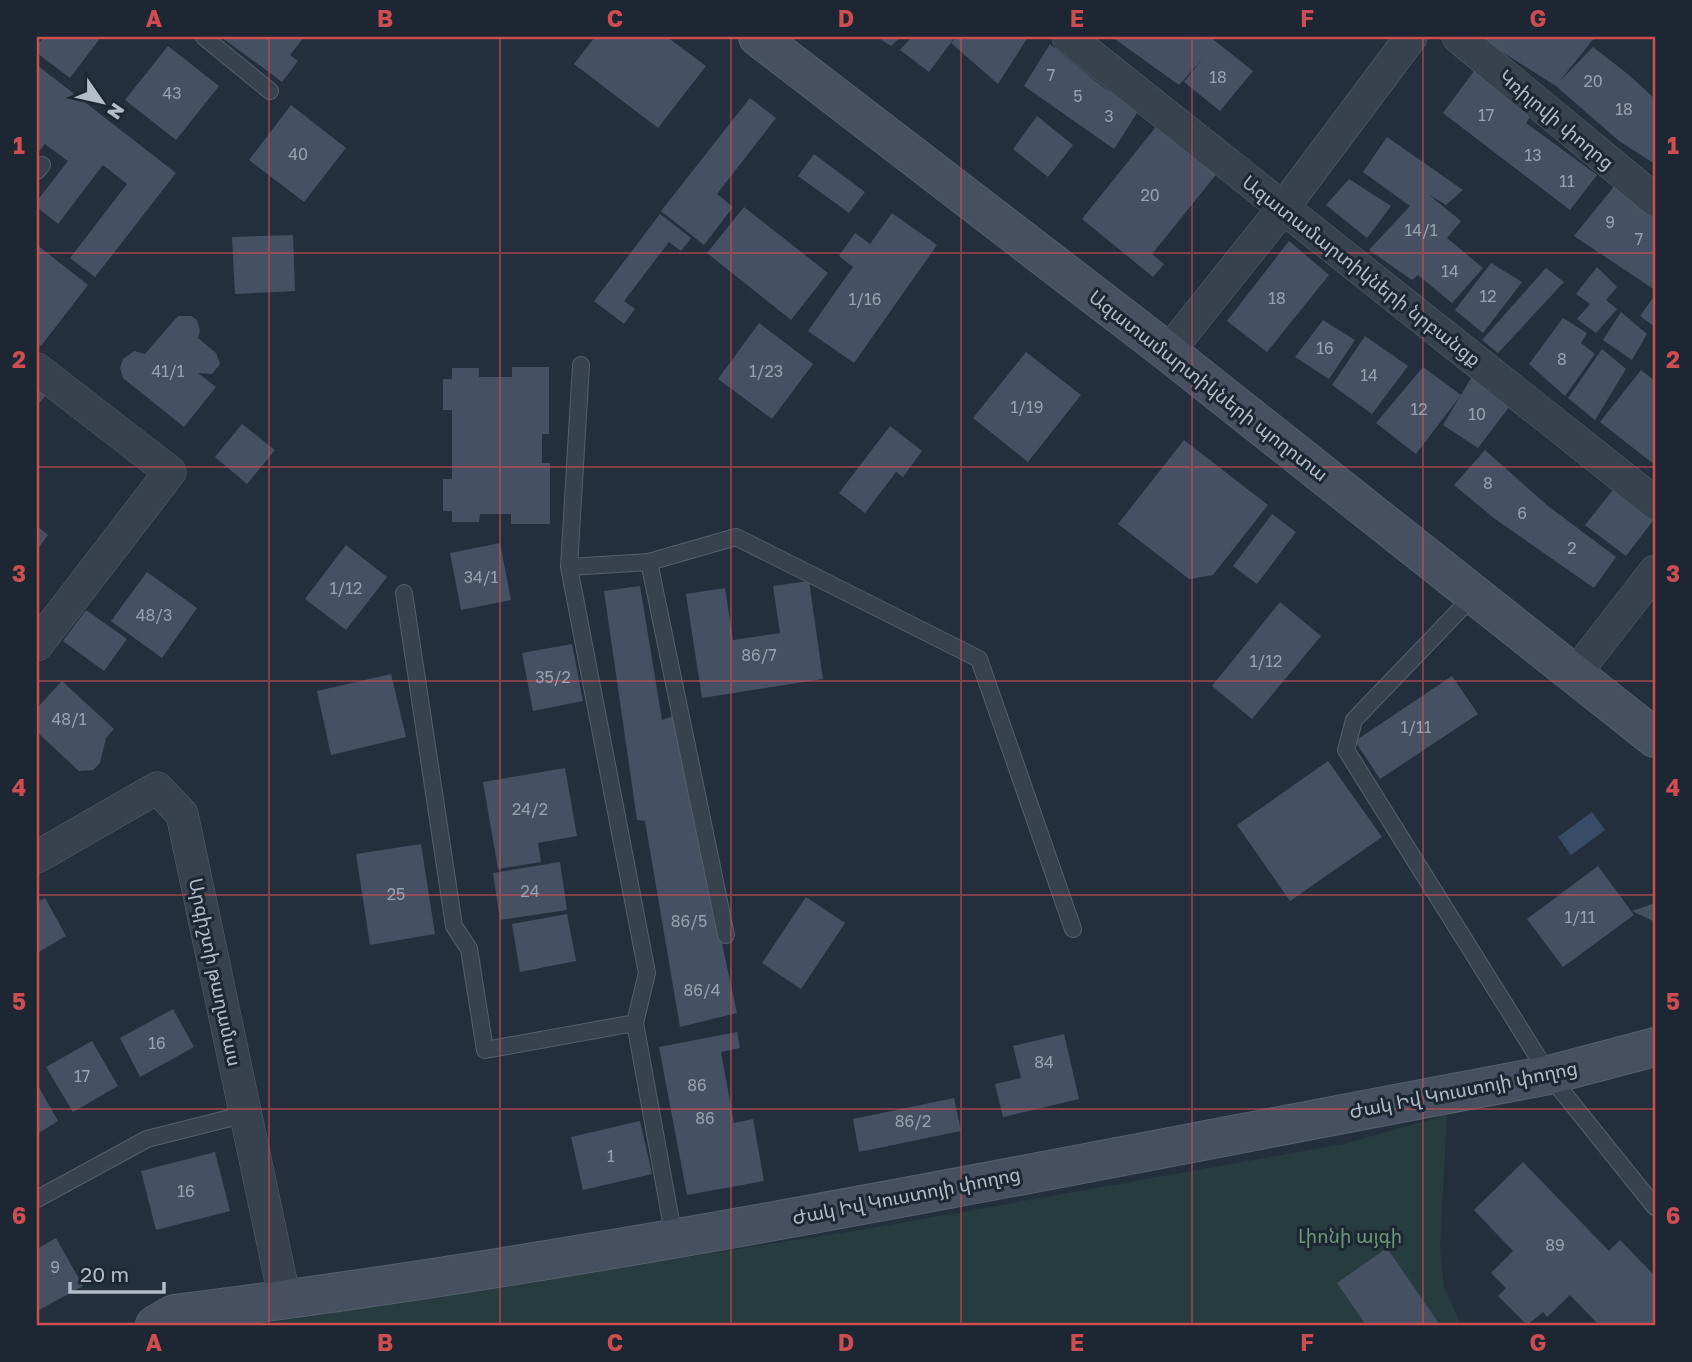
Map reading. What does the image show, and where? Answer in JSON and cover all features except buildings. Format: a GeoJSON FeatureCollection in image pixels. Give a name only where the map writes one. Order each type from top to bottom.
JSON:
{"type":"FeatureCollection","features":[{"type":"Feature","properties":{"kind":"main road","name":"Ազատամարտիկների պողոտա"},"geometry":{"type":"LineString","coordinates":[[758,37],[1168,352],[1655,738]]}},
{"type":"Feature","properties":{"kind":"main road","name":"Ժակ Իվ Կուստոյի փողոց"},"geometry":{"type":"LineString","coordinates":[[155,1325],[174,1314],[285,1300],[674,1238],[1549,1075],[1655,1047]]}},
{"type":"Feature","properties":{"kind":"street","name":"Ազատամարտիկների նրբանցք"},"geometry":{"type":"LineString","coordinates":[[1068,37],[1655,503]]}},
{"type":"Feature","properties":{"kind":"street"},"geometry":{"type":"LineString","coordinates":[[1168,352],[1283,208],[1411,37]]}},
{"type":"Feature","properties":{"kind":"street","name":"Կռիլովի փողոց"},"geometry":{"type":"LineString","coordinates":[[1458,37],[1655,200]]}},
{"type":"Feature","properties":{"kind":"street"},"geometry":{"type":"LineString","coordinates":[[37,369],[170,472],[37,645]]}},
{"type":"Feature","properties":{"kind":"street"},"geometry":{"type":"LineString","coordinates":[[1576,674],[1655,572]]}},
{"type":"Feature","properties":{"kind":"street","name":"Արգիշտի թաղամաս"},"geometry":{"type":"LineString","coordinates":[[37,857],[156,788],[182,814],[285,1300]]}},
{"type":"Feature","properties":{"kind":"lane"},"geometry":{"type":"LineString","coordinates":[[204,37],[270,91]]}},
{"type":"Feature","properties":{"kind":"lane"},"geometry":{"type":"LineString","coordinates":[[581,365],[569,567],[647,973],[635,1024],[674,1238]]}},
{"type":"Feature","properties":{"kind":"lane"},"geometry":{"type":"LineString","coordinates":[[569,567],[649,562],[736,537],[979,659],[1073,929]]}},
{"type":"Feature","properties":{"kind":"lane"},"geometry":{"type":"LineString","coordinates":[[649,562],[726,935]]}},
{"type":"Feature","properties":{"kind":"lane"},"geometry":{"type":"LineString","coordinates":[[404,593],[454,926],[470,949],[485,1050],[635,1024]]}},
{"type":"Feature","properties":{"kind":"lane"},"geometry":{"type":"LineString","coordinates":[[1475,594],[1354,720],[1346,750],[1549,1075],[1655,1207]]}},
{"type":"Feature","properties":{"kind":"lane"},"geometry":{"type":"LineString","coordinates":[[37,1199],[147,1139],[246,1114]]}},
{"type":"Feature","properties":{"kind":"green space","name":"Լիոնի այգի"},"geometry":{"type":"Polygon","coordinates":[[[1447,1115],[1440,1248],[1444,1287],[1461,1325],[257,1325],[872,1228],[1343,1144],[1447,1115]]]}},
{"type":"Feature","properties":{"kind":"water"},"geometry":{"type":"Polygon","coordinates":[[[1592,812],[1605,830],[1571,855],[1558,837],[1592,812]]]}}]}
